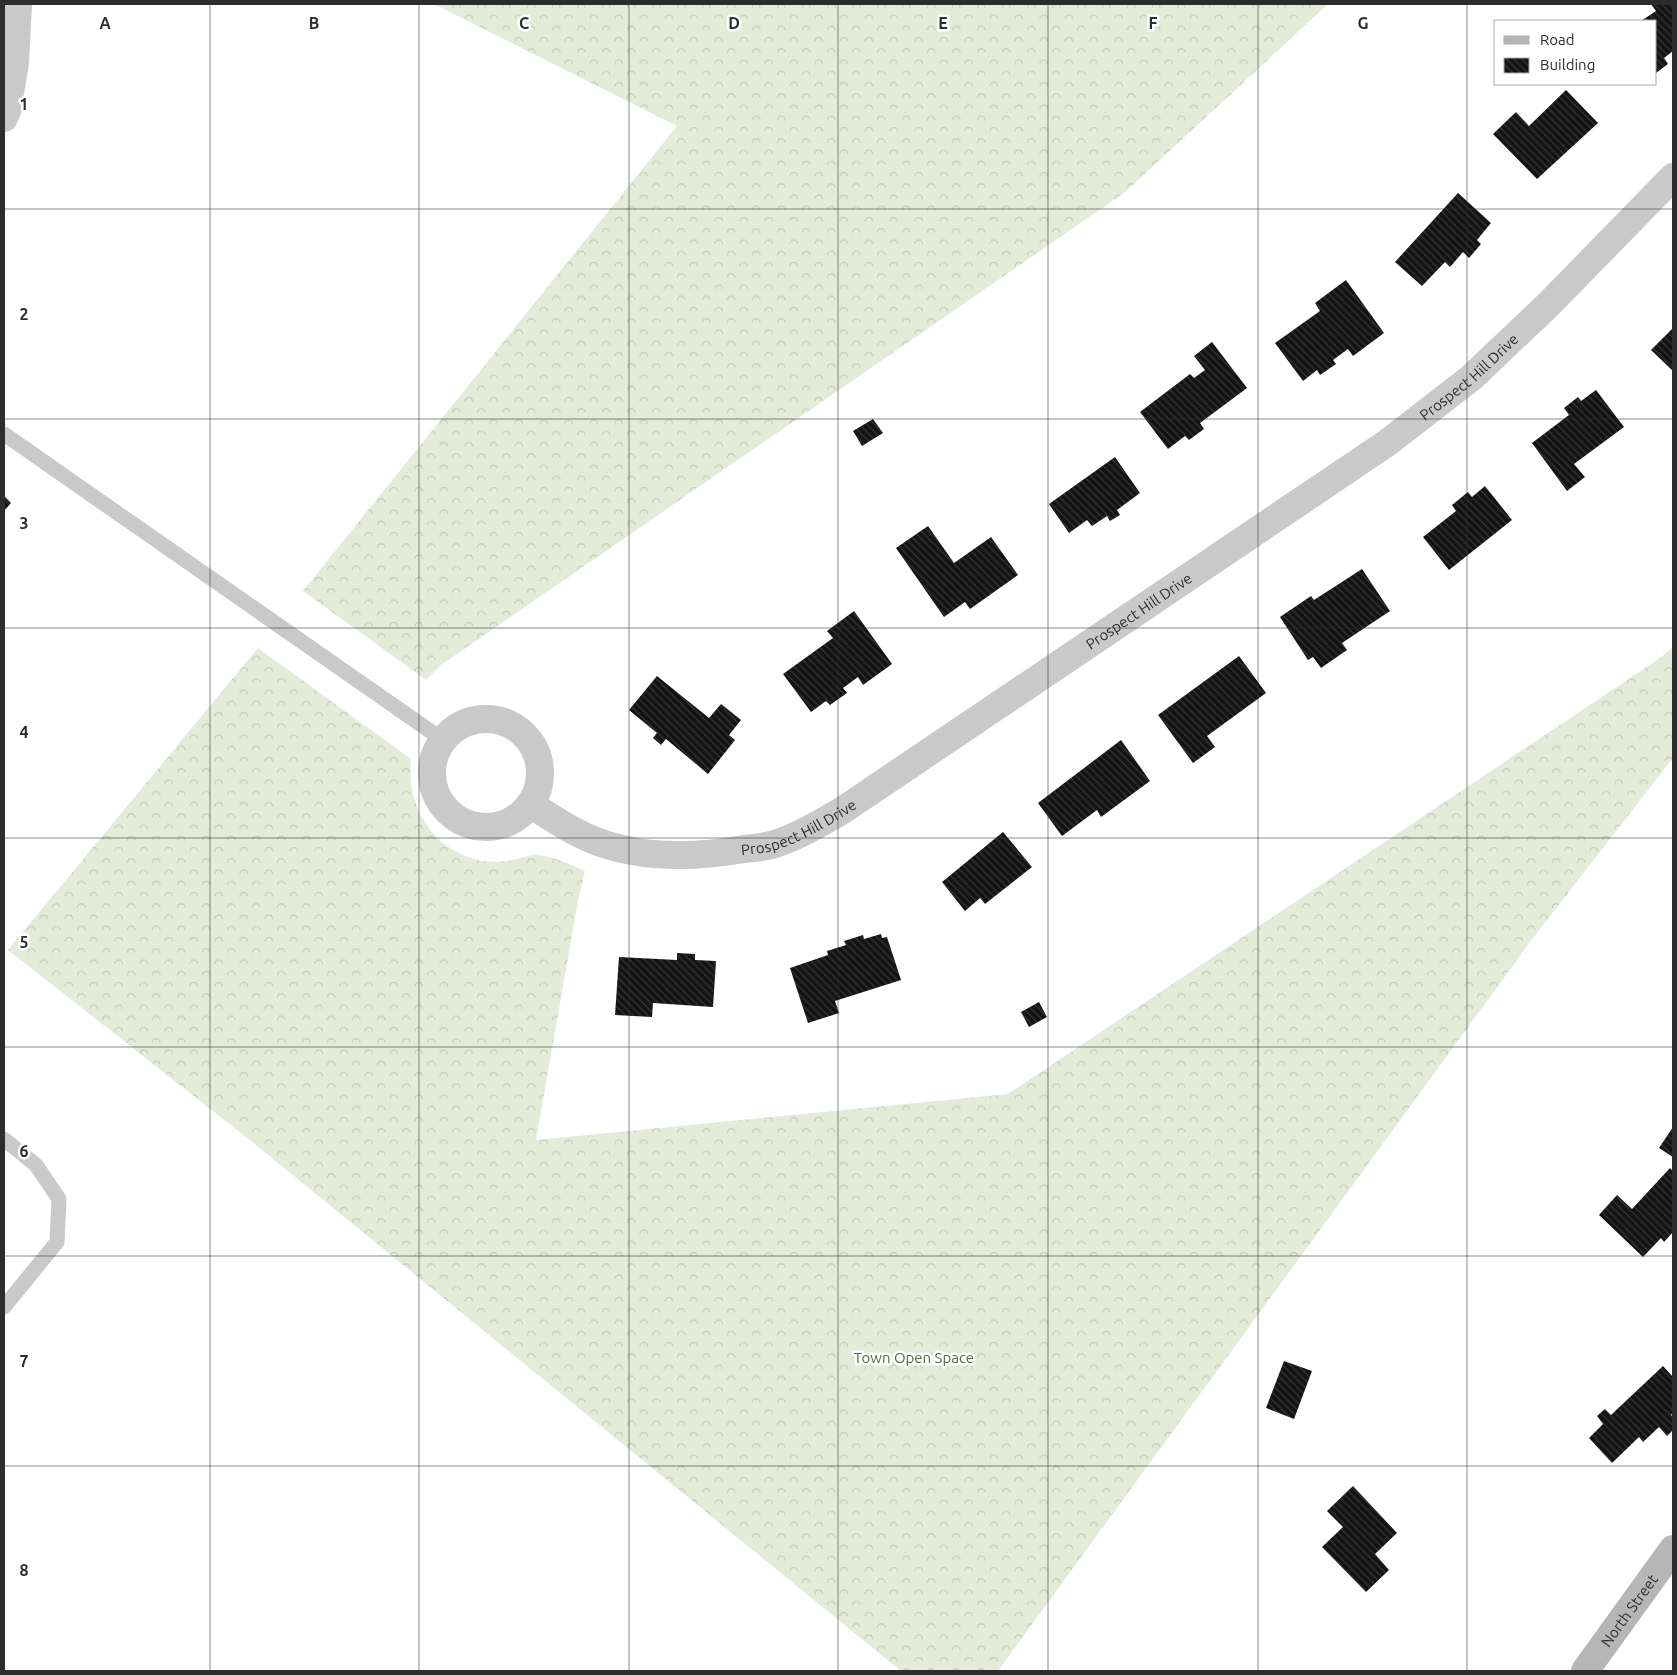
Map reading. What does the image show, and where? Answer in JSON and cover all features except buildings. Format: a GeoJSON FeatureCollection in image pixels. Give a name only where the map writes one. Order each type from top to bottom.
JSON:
{"type":"FeatureCollection","features":[{"type":"Feature","properties":{"kind":"main road","name":"North Street"},"geometry":{"type":"LineString","coordinates":[[1585,1671],[1673,1549]]}},
{"type":"Feature","properties":{"kind":"street"},"geometry":{"type":"LineString","coordinates":[[4,118],[7,111],[15,63],[18,4]]}},
{"type":"Feature","properties":{"kind":"street","name":"Prospect Hill Drive"},"geometry":{"type":"LineString","coordinates":[[530,804],[566,826],[604,844],[645,854],[685,856],[727,852],[773,845],[807,830],[843,810],[1387,443],[1470,378],[1549,304],[1673,177]]}},
{"type":"Feature","properties":{"kind":"street"},"geometry":{"type":"LineString","coordinates":[[493,719],[511,724],[526,735],[536,751],[540,769],[538,788],[530,804],[518,816],[503,824],[486,826],[469,824],[454,816],[442,804],[435,788],[432,772],[436,754],[444,740],[457,727],[474,720],[493,719]]}},
{"type":"Feature","properties":{"kind":"lane"},"geometry":{"type":"LineString","coordinates":[[4,434],[444,740]]}},
{"type":"Feature","properties":{"kind":"lane"},"geometry":{"type":"LineString","coordinates":[[4,1139],[36,1165],[59,1199],[57,1242],[4,1306]]}},
{"type":"Feature","properties":{"kind":"green space"},"geometry":{"type":"Polygon","coordinates":[[[434,4],[1328,4],[1124,193],[441,665],[426,680],[303,591],[677,126],[434,4]]]}},
{"type":"Feature","properties":{"kind":"green space","name":"Town Open Space"},"geometry":{"type":"Polygon","coordinates":[[[1673,647],[1673,758],[1533,938],[998,1671],[901,1671],[251,1141],[8,950],[258,648],[411,759],[413,794],[418,810],[436,837],[449,848],[464,856],[482,861],[497,862],[535,855],[544,856],[585,871],[578,901],[536,1140],[1008,1094],[1660,658],[1673,647]]]}}]}
